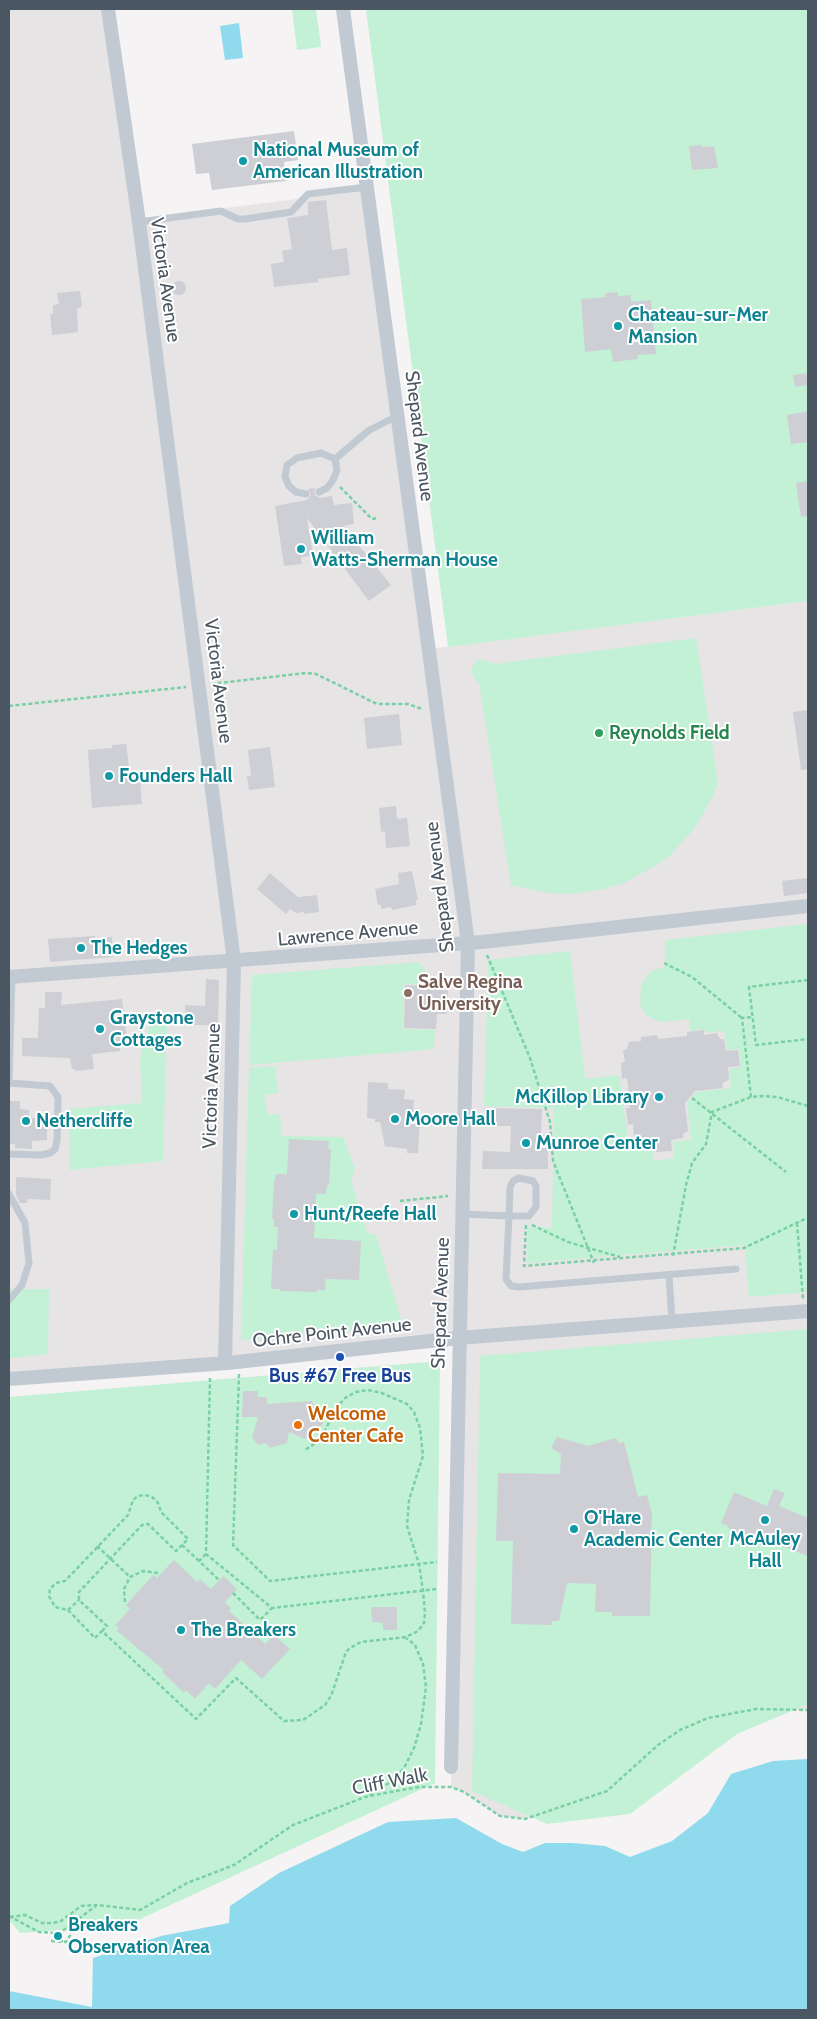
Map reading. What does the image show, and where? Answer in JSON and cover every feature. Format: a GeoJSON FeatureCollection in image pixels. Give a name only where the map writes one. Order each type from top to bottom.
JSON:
{"type":"FeatureCollection","features":[{"type":"Feature","properties":{"kind":"street","name":"Victoria Avenue"},"geometry":{"type":"LineString","coordinates":[[108,9],[139,222],[234,961],[224,1363]]}},
{"type":"Feature","properties":{"kind":"street","name":"Shepard Avenue"},"geometry":{"type":"LineString","coordinates":[[343,9],[398,416],[475,943],[462,1207],[458,1338],[451,1767]]}},
{"type":"Feature","properties":{"kind":"street","name":"Lawrence Avenue"},"geometry":{"type":"LineString","coordinates":[[10,976],[475,943],[808,906]]}},
{"type":"Feature","properties":{"kind":"street","name":"Ochre Point Avenue"},"geometry":{"type":"LineString","coordinates":[[9,1378],[240,1362],[458,1338],[808,1311]]}},
{"type":"Feature","properties":{"kind":"lane"},"geometry":{"type":"LineString","coordinates":[[139,222],[221,211],[238,219],[291,212],[308,194],[368,187]]}},
{"type":"Feature","properties":{"kind":"lane"},"geometry":{"type":"LineString","coordinates":[[335,459],[368,432],[398,416]]}},
{"type":"Feature","properties":{"kind":"lane"},"geometry":{"type":"LineString","coordinates":[[306,494],[296,492],[289,486],[285,477],[287,465],[297,458],[309,454],[321,453],[335,459]]}},
{"type":"Feature","properties":{"kind":"lane"},"geometry":{"type":"LineString","coordinates":[[319,492],[327,488],[333,480],[336,470],[335,459]]}},
{"type":"Feature","properties":{"kind":"lane"},"geometry":{"type":"LineString","coordinates":[[9,1154],[41,1155],[50,1153],[55,1149],[57,1142],[58,1097],[50,1086],[9,1083],[10,976]]}},
{"type":"Feature","properties":{"kind":"lane"},"geometry":{"type":"LineString","coordinates":[[462,1207],[509,1216],[529,1216],[536,1207],[536,1186],[526,1178],[513,1181],[510,1187],[509,1216],[506,1279],[511,1286],[519,1288],[736,1269]]}},
{"type":"Feature","properties":{"kind":"lane"},"geometry":{"type":"LineString","coordinates":[[9,1194],[25,1223],[29,1262],[22,1285],[9,1300]]}},
{"type":"Feature","properties":{"kind":"lane"},"geometry":{"type":"LineString","coordinates":[[669,1275],[672,1321]]}},
{"type":"Feature","properties":{"kind":"path"},"geometry":{"type":"LineString","coordinates":[[333,480],[372,519],[377,518]]}},
{"type":"Feature","properties":{"kind":"path"},"geometry":{"type":"LineString","coordinates":[[9,706],[306,673],[316,674],[377,704],[408,704],[422,709]]}},
{"type":"Feature","properties":{"kind":"path"},"geometry":{"type":"LineString","coordinates":[[475,943],[530,1058],[550,1122],[554,1161],[594,1262]]}},
{"type":"Feature","properties":{"kind":"path"},"geometry":{"type":"LineString","coordinates":[[664,963],[692,977],[742,1018],[751,1097]]}},
{"type":"Feature","properties":{"kind":"path"},"geometry":{"type":"LineString","coordinates":[[808,980],[749,987],[756,1045],[808,1039]]}},
{"type":"Feature","properties":{"kind":"path"},"geometry":{"type":"LineString","coordinates":[[742,1018],[753,1017]]}},
{"type":"Feature","properties":{"kind":"path"},"geometry":{"type":"LineString","coordinates":[[712,1112],[751,1097],[777,1097],[808,1106]]}},
{"type":"Feature","properties":{"kind":"path"},"geometry":{"type":"LineString","coordinates":[[692,1098],[786,1172]]}},
{"type":"Feature","properties":{"kind":"path"},"geometry":{"type":"LineString","coordinates":[[673,1255],[686,1185],[692,1164],[706,1144],[712,1112]]}},
{"type":"Feature","properties":{"kind":"path"},"geometry":{"type":"LineString","coordinates":[[400,1201],[448,1196],[462,1207]]}},
{"type":"Feature","properties":{"kind":"path"},"geometry":{"type":"LineString","coordinates":[[623,1258],[554,1236],[526,1222],[524,1266],[594,1262],[744,1248],[807,1218]]}},
{"type":"Feature","properties":{"kind":"path"},"geometry":{"type":"LineString","coordinates":[[797,1223],[803,1299],[808,1311]]}},
{"type":"Feature","properties":{"kind":"path"},"geometry":{"type":"LineString","coordinates":[[240,1362],[232,1545],[270,1581],[437,1562]]}},
{"type":"Feature","properties":{"kind":"path"},"geometry":{"type":"LineString","coordinates":[[199,1561],[206,1554],[210,1364]]}},
{"type":"Feature","properties":{"kind":"path"},"geometry":{"type":"LineString","coordinates":[[102,1631],[196,1720],[236,1678],[280,1719],[289,1722],[303,1720],[325,1705],[335,1687],[346,1652],[350,1648],[368,1640],[402,1638],[414,1635],[424,1623],[423,1591],[419,1564],[407,1526],[407,1512],[421,1467],[422,1443],[414,1412],[407,1404],[382,1393],[368,1390],[356,1392],[345,1398],[337,1406],[320,1440],[305,1450]]}},
{"type":"Feature","properties":{"kind":"path"},"geometry":{"type":"LineString","coordinates":[[145,1495],[152,1497],[158,1503],[161,1512],[188,1539],[182,1545],[176,1551],[148,1524],[142,1525],[79,1592],[79,1600],[107,1626],[95,1638],[68,1610],[55,1607],[49,1596],[50,1589],[56,1583],[64,1581],[128,1515],[133,1500],[145,1495]]}},
{"type":"Feature","properties":{"kind":"path"},"geometry":{"type":"LineString","coordinates":[[182,1545],[219,1580]]}},
{"type":"Feature","properties":{"kind":"path"},"geometry":{"type":"LineString","coordinates":[[97,1546],[130,1577]]}},
{"type":"Feature","properties":{"kind":"path"},"geometry":{"type":"LineString","coordinates":[[206,1554],[272,1608]]}},
{"type":"Feature","properties":{"kind":"path"},"geometry":{"type":"LineString","coordinates":[[126,1602],[124,1589],[130,1577],[143,1571],[158,1573]]}},
{"type":"Feature","properties":{"kind":"path"},"geometry":{"type":"LineString","coordinates":[[233,1593],[260,1620],[272,1608],[437,1589]]}},
{"type":"Feature","properties":{"kind":"path"},"geometry":{"type":"LineString","coordinates":[[68,1610],[79,1600]]}},
{"type":"Feature","properties":{"kind":"path"},"geometry":{"type":"LineString","coordinates":[[365,1797],[389,1783],[404,1768],[414,1748],[421,1724],[426,1687],[423,1664],[415,1645],[408,1639],[402,1638]]}},
{"type":"Feature","properties":{"kind":"path","name":"Cliff Walk"},"geometry":{"type":"LineString","coordinates":[[98,1905],[131,1910],[149,1906],[187,1883],[239,1862],[293,1825],[365,1797],[419,1787],[451,1787],[464,1792],[500,1816],[525,1820],[608,1791],[658,1745],[680,1730],[708,1718],[756,1709],[808,1710]]}},
{"type":"Feature","properties":{"kind":"path"},"geometry":{"type":"LineString","coordinates":[[9,1917],[24,1915],[42,1923],[52,1923],[61,1921],[81,1906],[89,1904],[98,1905]]}},
{"type":"Feature","properties":{"kind":"path"},"geometry":{"type":"LineString","coordinates":[[9,1917],[39,1932],[61,1932],[98,1905]]}},
{"type":"Feature","properties":{"kind":"path"},"geometry":{"type":"LineString","coordinates":[[61,1932],[62,1942]]}},
{"type":"Feature","properties":{"kind":"path"},"geometry":{"type":"LineString","coordinates":[[51,1941],[66,1942],[71,1934]]}},
{"type":"Feature","properties":{"kind":"shaded area","name":"Salve Regina University"},"geometry":{"type":"Polygon","coordinates":[[[9,9],[108,9],[138,219],[368,190],[429,649],[808,601],[808,1710],[778,1708],[581,1802],[525,1819],[500,1816],[464,1792],[451,1787],[458,1338],[9,1379],[9,9]]]}},
{"type":"Feature","properties":{"kind":"green space"},"geometry":{"type":"Polygon","coordinates":[[[292,9],[316,9],[321,47],[297,50],[292,9]]]}},
{"type":"Feature","properties":{"kind":"green space"},"geometry":{"type":"Polygon","coordinates":[[[366,9],[808,9],[808,601],[448,647],[366,9]]]}},
{"type":"Feature","properties":{"kind":"green space","name":"Reynolds Field"},"geometry":{"type":"Polygon","coordinates":[[[696,638],[718,783],[711,800],[693,830],[669,856],[655,866],[624,883],[605,889],[568,894],[548,893],[511,885],[479,683],[475,680],[471,671],[475,662],[482,659],[494,664],[696,638]]]}},
{"type":"Feature","properties":{"kind":"green space"},"geometry":{"type":"Polygon","coordinates":[[[808,924],[808,1292],[749,1297],[745,1245],[527,1263],[528,1227],[552,1228],[554,1108],[484,1106],[488,960],[570,951],[585,1079],[619,1075],[629,1146],[652,1144],[654,1161],[674,1158],[673,1142],[691,1140],[687,1103],[696,1092],[731,1088],[729,1069],[741,1067],[739,1049],[727,1050],[724,1031],[705,1032],[705,1029],[690,1031],[689,1019],[663,1022],[645,1014],[640,1005],[641,985],[651,971],[665,967],[665,940],[808,924]]]}},
{"type":"Feature","properties":{"kind":"green space"},"geometry":{"type":"Polygon","coordinates":[[[419,962],[429,977],[429,985],[404,984],[403,1029],[435,1030],[434,1049],[249,1065],[252,975],[419,962]]]}},
{"type":"Feature","properties":{"kind":"green space"},"geometry":{"type":"Polygon","coordinates":[[[151,1019],[167,1020],[163,1161],[69,1170],[70,1109],[142,1103],[140,1057],[151,1019]]]}},
{"type":"Feature","properties":{"kind":"green space"},"geometry":{"type":"Polygon","coordinates":[[[275,1066],[278,1093],[265,1095],[267,1115],[280,1114],[282,1136],[343,1137],[355,1169],[351,1181],[367,1232],[376,1235],[403,1326],[241,1340],[249,1068],[275,1066]]]}},
{"type":"Feature","properties":{"kind":"green space"},"geometry":{"type":"Polygon","coordinates":[[[9,1289],[49,1289],[48,1354],[9,1358],[9,1289]]]}},
{"type":"Feature","properties":{"kind":"green space"},"geometry":{"type":"Polygon","coordinates":[[[808,1329],[808,1704],[737,1734],[630,1814],[547,1824],[472,1791],[480,1356],[808,1329]]]}},
{"type":"Feature","properties":{"kind":"green space"},"geometry":{"type":"Polygon","coordinates":[[[440,1361],[435,1783],[127,1925],[20,1933],[9,1920],[9,1397],[440,1361]]]}},
{"type":"Feature","properties":{"kind":"water"},"geometry":{"type":"Polygon","coordinates":[[[239,23],[243,58],[225,60],[220,26],[239,23]]]}},
{"type":"Feature","properties":{"kind":"water"},"geometry":{"type":"Polygon","coordinates":[[[808,1759],[808,2010],[9,2010],[9,1991],[92,2007],[93,1958],[161,1936],[229,1923],[230,1906],[279,1873],[388,1822],[456,1818],[502,1844],[523,1852],[545,1843],[572,1843],[605,1846],[630,1857],[672,1841],[708,1813],[731,1774],[773,1761],[808,1759]]]}},
{"type":"Feature","properties":{"kind":"building","name":"National Museum of American Illustration"},"geometry":{"type":"Polygon","coordinates":[[[294,131],[298,160],[284,162],[286,181],[212,190],[209,173],[196,174],[192,144],[294,131]]]}},
{"type":"Feature","properties":{"kind":"building"},"geometry":{"type":"Polygon","coordinates":[[[702,145],[702,147],[714,146],[718,168],[692,170],[689,146],[702,145]]]}},
{"type":"Feature","properties":{"kind":"building"},"geometry":{"type":"Polygon","coordinates":[[[326,200],[332,250],[347,248],[350,275],[318,279],[319,282],[274,287],[271,264],[284,262],[282,251],[292,249],[287,218],[308,215],[308,202],[326,200]]]}},
{"type":"Feature","properties":{"kind":"building"},"geometry":{"type":"Polygon","coordinates":[[[176,281],[182,281],[186,288],[182,295],[176,295],[172,291],[172,285],[176,281]]]}},
{"type":"Feature","properties":{"kind":"building"},"geometry":{"type":"Polygon","coordinates":[[[80,291],[82,307],[77,308],[78,332],[52,335],[50,314],[53,314],[53,305],[59,304],[57,293],[80,291]]]}},
{"type":"Feature","properties":{"kind":"building","name":"Chateau-sur-Mer Mansion"},"geometry":{"type":"Polygon","coordinates":[[[618,292],[618,296],[631,295],[631,302],[651,300],[656,354],[637,355],[638,359],[613,362],[611,349],[585,352],[581,299],[606,297],[605,293],[618,292]]]}},
{"type":"Feature","properties":{"kind":"building"},"geometry":{"type":"Polygon","coordinates":[[[808,373],[808,385],[795,387],[793,375],[808,373]]]}},
{"type":"Feature","properties":{"kind":"building"},"geometry":{"type":"Polygon","coordinates":[[[808,411],[808,442],[791,444],[787,415],[808,411]]]}},
{"type":"Feature","properties":{"kind":"building"},"geometry":{"type":"Polygon","coordinates":[[[808,481],[808,516],[801,517],[796,483],[808,481]]]}},
{"type":"Feature","properties":{"kind":"building","name":"William Watts-Sherman House"},"geometry":{"type":"Polygon","coordinates":[[[316,488],[314,492],[316,496],[320,498],[332,496],[334,505],[352,503],[354,524],[343,526],[391,585],[369,601],[307,518],[313,556],[301,557],[302,564],[284,566],[275,506],[307,500],[311,495],[308,489],[316,488]]]}},
{"type":"Feature","properties":{"kind":"building"},"geometry":{"type":"Polygon","coordinates":[[[808,710],[808,769],[801,770],[793,712],[808,710]]]}},
{"type":"Feature","properties":{"kind":"building"},"geometry":{"type":"Polygon","coordinates":[[[399,714],[402,745],[367,749],[364,718],[399,714]]]}},
{"type":"Feature","properties":{"kind":"building","name":"Founders Hall"},"geometry":{"type":"Polygon","coordinates":[[[126,744],[131,782],[140,781],[142,804],[92,808],[88,750],[112,748],[112,745],[126,744]]]}},
{"type":"Feature","properties":{"kind":"building"},"geometry":{"type":"Polygon","coordinates":[[[270,747],[275,787],[249,790],[247,776],[251,776],[248,750],[270,747]]]}},
{"type":"Feature","properties":{"kind":"building"},"geometry":{"type":"Polygon","coordinates":[[[396,806],[397,819],[407,818],[410,846],[386,848],[385,831],[381,832],[379,808],[396,806]]]}},
{"type":"Feature","properties":{"kind":"building"},"geometry":{"type":"Polygon","coordinates":[[[412,871],[418,900],[416,900],[416,905],[392,910],[391,907],[381,909],[381,905],[378,905],[375,889],[399,884],[398,873],[412,871]]]}},
{"type":"Feature","properties":{"kind":"building"},"geometry":{"type":"Polygon","coordinates":[[[270,873],[298,897],[317,895],[319,912],[304,914],[304,912],[296,913],[290,909],[286,914],[257,889],[270,873]]]}},
{"type":"Feature","properties":{"kind":"building"},"geometry":{"type":"Polygon","coordinates":[[[808,878],[808,893],[784,896],[782,881],[808,878]]]}},
{"type":"Feature","properties":{"kind":"building","name":"The Hedges"},"geometry":{"type":"Polygon","coordinates":[[[95,936],[95,939],[112,937],[113,957],[50,962],[48,939],[95,936]]]}},
{"type":"Feature","properties":{"kind":"building"},"geometry":{"type":"Polygon","coordinates":[[[206,979],[219,980],[218,1025],[185,1025],[185,1005],[205,1006],[206,979]]]}},
{"type":"Feature","properties":{"kind":"building"},"geometry":{"type":"Polygon","coordinates":[[[405,985],[435,986],[435,989],[448,990],[447,1014],[437,1014],[436,1029],[404,1028],[405,985]]]}},
{"type":"Feature","properties":{"kind":"building"},"geometry":{"type":"Polygon","coordinates":[[[45,992],[62,992],[61,1005],[122,999],[127,1040],[119,1041],[120,1051],[92,1054],[94,1069],[75,1071],[75,1069],[72,1069],[70,1058],[22,1056],[22,1038],[38,1038],[39,1008],[45,1008],[45,992]]]}},
{"type":"Feature","properties":{"kind":"building","name":"McKillop Library"},"geometry":{"type":"Polygon","coordinates":[[[704,1030],[704,1035],[717,1033],[720,1039],[724,1039],[726,1051],[738,1050],[740,1066],[728,1067],[729,1080],[722,1083],[723,1088],[695,1091],[685,1103],[688,1131],[683,1134],[683,1138],[671,1140],[672,1151],[656,1152],[655,1142],[642,1143],[642,1139],[634,1137],[633,1124],[628,1125],[626,1108],[630,1108],[627,1078],[622,1079],[621,1063],[625,1062],[623,1050],[627,1049],[629,1042],[641,1041],[641,1037],[657,1035],[658,1039],[687,1036],[687,1032],[704,1030]]]}},
{"type":"Feature","properties":{"kind":"building","name":"Moore Hall"},"geometry":{"type":"Polygon","coordinates":[[[368,1082],[388,1083],[388,1089],[405,1090],[404,1099],[414,1100],[413,1117],[420,1117],[418,1153],[407,1153],[407,1149],[385,1146],[380,1122],[367,1118],[368,1082]]]}},
{"type":"Feature","properties":{"kind":"building","name":"Nethercliffe"},"geometry":{"type":"Polygon","coordinates":[[[9,1101],[20,1101],[20,1109],[29,1110],[29,1118],[43,1118],[43,1123],[47,1124],[47,1140],[32,1141],[32,1149],[15,1148],[15,1144],[9,1144],[9,1101]]]}},
{"type":"Feature","properties":{"kind":"building","name":"Munroe Center"},"geometry":{"type":"Polygon","coordinates":[[[484,1108],[542,1109],[541,1135],[548,1135],[548,1169],[482,1169],[483,1151],[510,1152],[511,1126],[484,1126],[484,1108]]]}},
{"type":"Feature","properties":{"kind":"building","name":"Hunt/Reefe Hall"},"geometry":{"type":"Polygon","coordinates":[[[289,1139],[329,1141],[328,1149],[331,1149],[329,1185],[327,1185],[326,1194],[316,1194],[314,1238],[361,1241],[359,1280],[326,1279],[325,1290],[317,1290],[317,1292],[271,1289],[273,1249],[277,1250],[278,1227],[274,1227],[274,1219],[272,1219],[274,1182],[276,1174],[287,1174],[289,1139]]]}},
{"type":"Feature","properties":{"kind":"building"},"geometry":{"type":"Polygon","coordinates":[[[16,1177],[51,1179],[50,1200],[27,1199],[27,1203],[20,1203],[16,1195],[16,1177]]]}},
{"type":"Feature","properties":{"kind":"building"},"geometry":{"type":"Polygon","coordinates":[[[243,1391],[258,1391],[258,1397],[267,1397],[267,1404],[312,1401],[313,1404],[320,1407],[323,1424],[305,1439],[289,1432],[287,1443],[270,1448],[266,1443],[259,1445],[252,1438],[258,1417],[242,1417],[243,1391]]]}},
{"type":"Feature","properties":{"kind":"building","name":"O'Hare Academic Center"},"geometry":{"type":"Polygon","coordinates":[[[557,1437],[588,1446],[616,1438],[619,1443],[624,1442],[638,1497],[647,1495],[652,1514],[650,1616],[612,1616],[612,1612],[595,1612],[596,1584],[567,1583],[559,1621],[552,1621],[552,1625],[511,1624],[513,1541],[496,1541],[498,1473],[560,1474],[561,1454],[551,1448],[557,1437]]]}},
{"type":"Feature","properties":{"kind":"building","name":"McAuley Hall"},"geometry":{"type":"Polygon","coordinates":[[[774,1489],[785,1493],[779,1506],[808,1518],[808,1556],[752,1535],[742,1539],[733,1535],[728,1526],[721,1523],[734,1492],[767,1506],[774,1489]]]}},
{"type":"Feature","properties":{"kind":"building","name":"The Breakers"},"geometry":{"type":"Polygon","coordinates":[[[174,1560],[197,1582],[200,1579],[211,1589],[223,1576],[237,1589],[225,1602],[231,1608],[229,1611],[265,1644],[274,1635],[290,1649],[262,1679],[241,1660],[215,1689],[209,1683],[195,1699],[186,1690],[184,1693],[162,1672],[164,1670],[117,1631],[119,1628],[115,1625],[130,1609],[126,1605],[154,1574],[157,1578],[174,1560]]]}},
{"type":"Feature","properties":{"kind":"building"},"geometry":{"type":"Polygon","coordinates":[[[371,1607],[397,1607],[397,1630],[383,1630],[383,1623],[372,1622],[371,1607]]]}},
{"type":"Feature","properties":{"kind":"place","name":"National Museum of American Illustration"},"geometry":{"type":"Point","coordinates":[243,161]}},
{"type":"Feature","properties":{"kind":"place","name":"Chateau-sur-Mer Mansion"},"geometry":{"type":"Point","coordinates":[618,326]}},
{"type":"Feature","properties":{"kind":"place","name":"William Watts-Sherman House"},"geometry":{"type":"Point","coordinates":[301,549]}},
{"type":"Feature","properties":{"kind":"place","name":"Reynolds Field"},"geometry":{"type":"Point","coordinates":[599,733]}},
{"type":"Feature","properties":{"kind":"place","name":"Founders Hall"},"geometry":{"type":"Point","coordinates":[109,776]}},
{"type":"Feature","properties":{"kind":"place","name":"The Hedges"},"geometry":{"type":"Point","coordinates":[81,948]}},
{"type":"Feature","properties":{"kind":"place","name":"Salve Regina University"},"geometry":{"type":"Point","coordinates":[408,993]}},
{"type":"Feature","properties":{"kind":"place","name":"Graystone Cottages"},"geometry":{"type":"Point","coordinates":[100,1029]}},
{"type":"Feature","properties":{"kind":"place","name":"McKillop Library"},"geometry":{"type":"Point","coordinates":[659,1097]}},
{"type":"Feature","properties":{"kind":"place","name":"Moore Hall"},"geometry":{"type":"Point","coordinates":[395,1119]}},
{"type":"Feature","properties":{"kind":"place","name":"Nethercliffe"},"geometry":{"type":"Point","coordinates":[26,1121]}},
{"type":"Feature","properties":{"kind":"place","name":"Munroe Center"},"geometry":{"type":"Point","coordinates":[526,1143]}},
{"type":"Feature","properties":{"kind":"place","name":"Hunt/Reefe Hall"},"geometry":{"type":"Point","coordinates":[294,1214]}},
{"type":"Feature","properties":{"kind":"place","name":"Bus #67 Free Bus"},"geometry":{"type":"Point","coordinates":[340,1357]}},
{"type":"Feature","properties":{"kind":"place","name":"Welcome Center Cafe"},"geometry":{"type":"Point","coordinates":[298,1425]}},
{"type":"Feature","properties":{"kind":"place","name":"McAuley Hall"},"geometry":{"type":"Point","coordinates":[765,1520]}},
{"type":"Feature","properties":{"kind":"place","name":"O'Hare Academic Center"},"geometry":{"type":"Point","coordinates":[574,1529]}},
{"type":"Feature","properties":{"kind":"place","name":"The Breakers"},"geometry":{"type":"Point","coordinates":[181,1630]}},
{"type":"Feature","properties":{"kind":"place","name":"Breakers Observation Area"},"geometry":{"type":"Point","coordinates":[58,1936]}}]}
